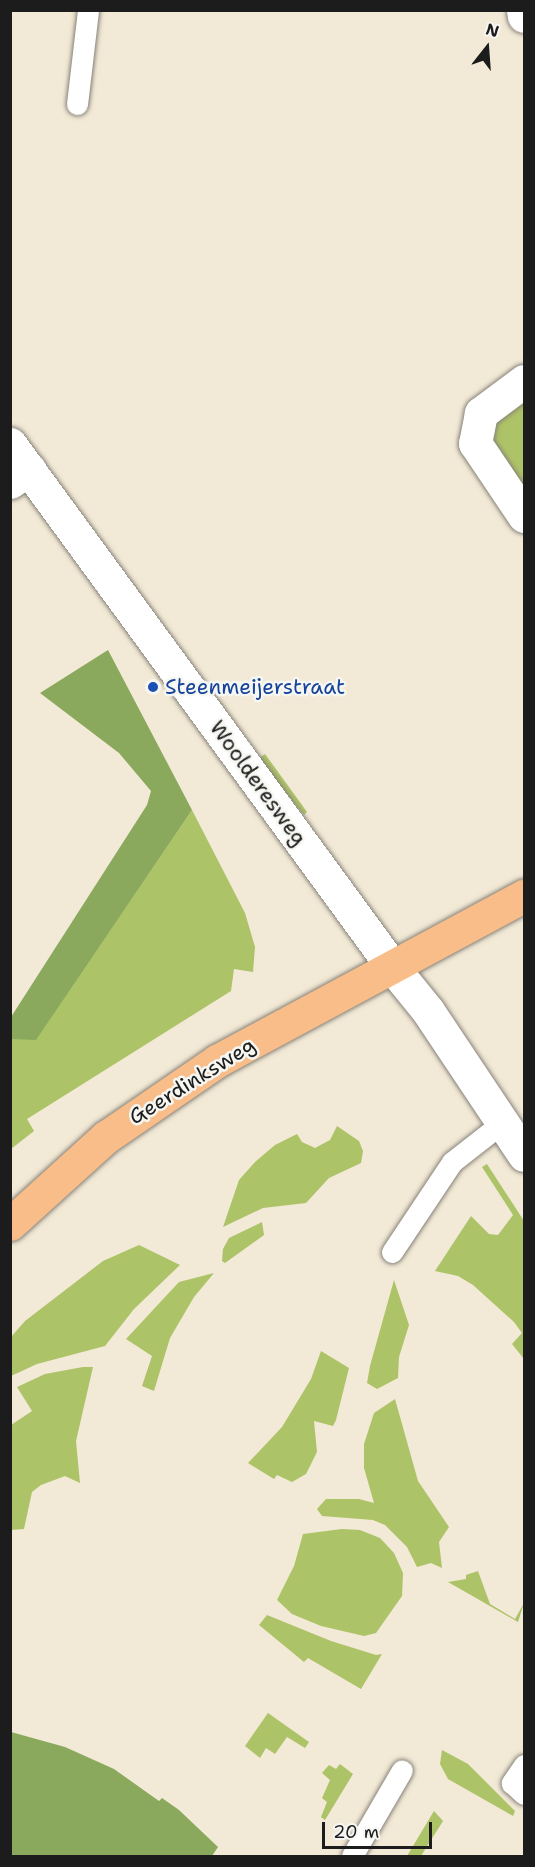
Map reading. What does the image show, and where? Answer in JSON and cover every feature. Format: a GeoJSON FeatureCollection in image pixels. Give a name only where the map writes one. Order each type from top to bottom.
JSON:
{"type":"FeatureCollection","features":[{"type":"Feature","properties":{"kind":"main road","name":"Geerdinksweg"},"geometry":{"type":"LineString","coordinates":[[10,1224],[66,1169],[144,1109],[218,1061],[394,969],[525,896]]}},
{"type":"Feature","properties":{"kind":"street"},"geometry":{"type":"LineString","coordinates":[[523,10],[525,16]]}},
{"type":"Feature","properties":{"kind":"street"},"geometry":{"type":"LineString","coordinates":[[525,381],[482,413],[475,436],[475,443],[525,516]]}},
{"type":"Feature","properties":{"kind":"street","name":"Woolderesweg"},"geometry":{"type":"LineString","coordinates":[[17,465],[394,969],[428,1011],[525,1155]]}},
{"type":"Feature","properties":{"kind":"lane"},"geometry":{"type":"LineString","coordinates":[[77,104],[88,10]]}},
{"type":"Feature","properties":{"kind":"lane"},"geometry":{"type":"LineString","coordinates":[[392,1252],[452,1162],[503,1122]]}},
{"type":"Feature","properties":{"kind":"lane"},"geometry":{"type":"LineString","coordinates":[[525,1766],[512,1783],[525,1794]]}},
{"type":"Feature","properties":{"kind":"lane"},"geometry":{"type":"LineString","coordinates":[[352,1857],[402,1770]]}},
{"type":"Feature","properties":{"kind":"green space"},"geometry":{"type":"Polygon","coordinates":[[[524,400],[524,487],[490,436],[493,424],[524,400]]]}},
{"type":"Feature","properties":{"kind":"green space"},"geometry":{"type":"Polygon","coordinates":[[[108,650],[192,810],[36,1040],[11,1039],[11,1017],[147,805],[151,791],[119,753],[40,693],[108,650]]]}},
{"type":"Feature","properties":{"kind":"green space"},"geometry":{"type":"Polygon","coordinates":[[[265,754],[307,812],[304,815],[258,759],[265,754]]]}},
{"type":"Feature","properties":{"kind":"green space"},"geometry":{"type":"Polygon","coordinates":[[[192,810],[245,913],[255,947],[253,972],[234,969],[231,991],[27,1119],[34,1131],[11,1149],[11,1039],[36,1039],[192,810]]]}},
{"type":"Feature","properties":{"kind":"green space"},"geometry":{"type":"Polygon","coordinates":[[[337,1126],[359,1141],[363,1151],[361,1163],[329,1178],[306,1203],[263,1208],[223,1227],[239,1180],[255,1162],[275,1145],[297,1134],[302,1142],[315,1148],[330,1140],[337,1126]]]}},
{"type":"Feature","properties":{"kind":"green space"},"geometry":{"type":"Polygon","coordinates":[[[487,1164],[524,1221],[524,1359],[512,1344],[522,1333],[514,1322],[473,1285],[458,1276],[435,1271],[471,1216],[489,1234],[498,1235],[513,1215],[482,1167],[487,1164]]]}},
{"type":"Feature","properties":{"kind":"green space"},"geometry":{"type":"Polygon","coordinates":[[[262,1222],[264,1235],[225,1263],[222,1261],[223,1249],[229,1238],[262,1222]]]}},
{"type":"Feature","properties":{"kind":"green space"},"geometry":{"type":"Polygon","coordinates":[[[139,1245],[180,1265],[134,1309],[105,1346],[37,1364],[11,1376],[11,1337],[25,1321],[103,1261],[139,1245]]]}},
{"type":"Feature","properties":{"kind":"green space"},"geometry":{"type":"Polygon","coordinates":[[[214,1273],[194,1297],[170,1338],[154,1391],[142,1386],[152,1356],[126,1339],[179,1282],[214,1273]]]}},
{"type":"Feature","properties":{"kind":"green space"},"geometry":{"type":"Polygon","coordinates":[[[394,1280],[409,1325],[399,1357],[398,1378],[377,1389],[367,1383],[394,1280]]]}},
{"type":"Feature","properties":{"kind":"green space"},"geometry":{"type":"Polygon","coordinates":[[[321,1351],[349,1368],[336,1420],[333,1426],[314,1421],[317,1452],[306,1474],[292,1482],[277,1475],[274,1479],[248,1463],[282,1427],[311,1379],[321,1351]]]}},
{"type":"Feature","properties":{"kind":"green space"},"geometry":{"type":"Polygon","coordinates":[[[93,1367],[76,1441],[80,1483],[65,1476],[41,1485],[32,1492],[24,1529],[11,1530],[11,1425],[32,1411],[17,1387],[45,1374],[93,1367]]]}},
{"type":"Feature","properties":{"kind":"green space"},"geometry":{"type":"Polygon","coordinates":[[[395,1399],[418,1481],[449,1527],[439,1542],[442,1568],[431,1563],[417,1567],[407,1547],[385,1525],[373,1520],[322,1516],[317,1509],[326,1499],[359,1499],[374,1503],[364,1468],[364,1444],[374,1413],[395,1399]]]}},
{"type":"Feature","properties":{"kind":"green space"},"geometry":{"type":"Polygon","coordinates":[[[342,1529],[360,1530],[380,1538],[394,1553],[403,1573],[402,1596],[376,1633],[364,1636],[321,1626],[292,1614],[277,1600],[294,1566],[303,1534],[342,1529]]]}},
{"type":"Feature","properties":{"kind":"green space"},"geometry":{"type":"Polygon","coordinates":[[[478,1571],[490,1604],[515,1619],[524,1603],[518,1622],[448,1582],[466,1579],[466,1575],[478,1571]]]}},
{"type":"Feature","properties":{"kind":"green space"},"geometry":{"type":"Polygon","coordinates":[[[267,1615],[331,1641],[376,1655],[382,1654],[361,1689],[308,1658],[304,1662],[259,1625],[267,1615]]]}},
{"type":"Feature","properties":{"kind":"green space"},"geometry":{"type":"Polygon","coordinates":[[[268,1713],[309,1742],[305,1748],[287,1737],[275,1754],[266,1748],[260,1758],[245,1746],[268,1713]]]}},
{"type":"Feature","properties":{"kind":"green space"},"geometry":{"type":"Polygon","coordinates":[[[11,1732],[65,1747],[114,1769],[159,1801],[162,1798],[179,1810],[218,1847],[212,1856],[11,1856],[11,1732]]]}},
{"type":"Feature","properties":{"kind":"green space"},"geometry":{"type":"Polygon","coordinates":[[[442,1750],[468,1764],[515,1811],[513,1816],[448,1779],[440,1764],[442,1750]]]}},
{"type":"Feature","properties":{"kind":"green space"},"geometry":{"type":"Polygon","coordinates":[[[340,1764],[353,1774],[325,1820],[321,1817],[327,1802],[322,1798],[330,1780],[322,1773],[329,1765],[336,1769],[340,1764]]]}},
{"type":"Feature","properties":{"kind":"green space"},"geometry":{"type":"Polygon","coordinates":[[[434,1811],[443,1821],[421,1856],[407,1856],[434,1811]]]}},
{"type":"Feature","properties":{"kind":"place","name":"Steenmeijerstraat"},"geometry":{"type":"Point","coordinates":[153,687]}}]}
